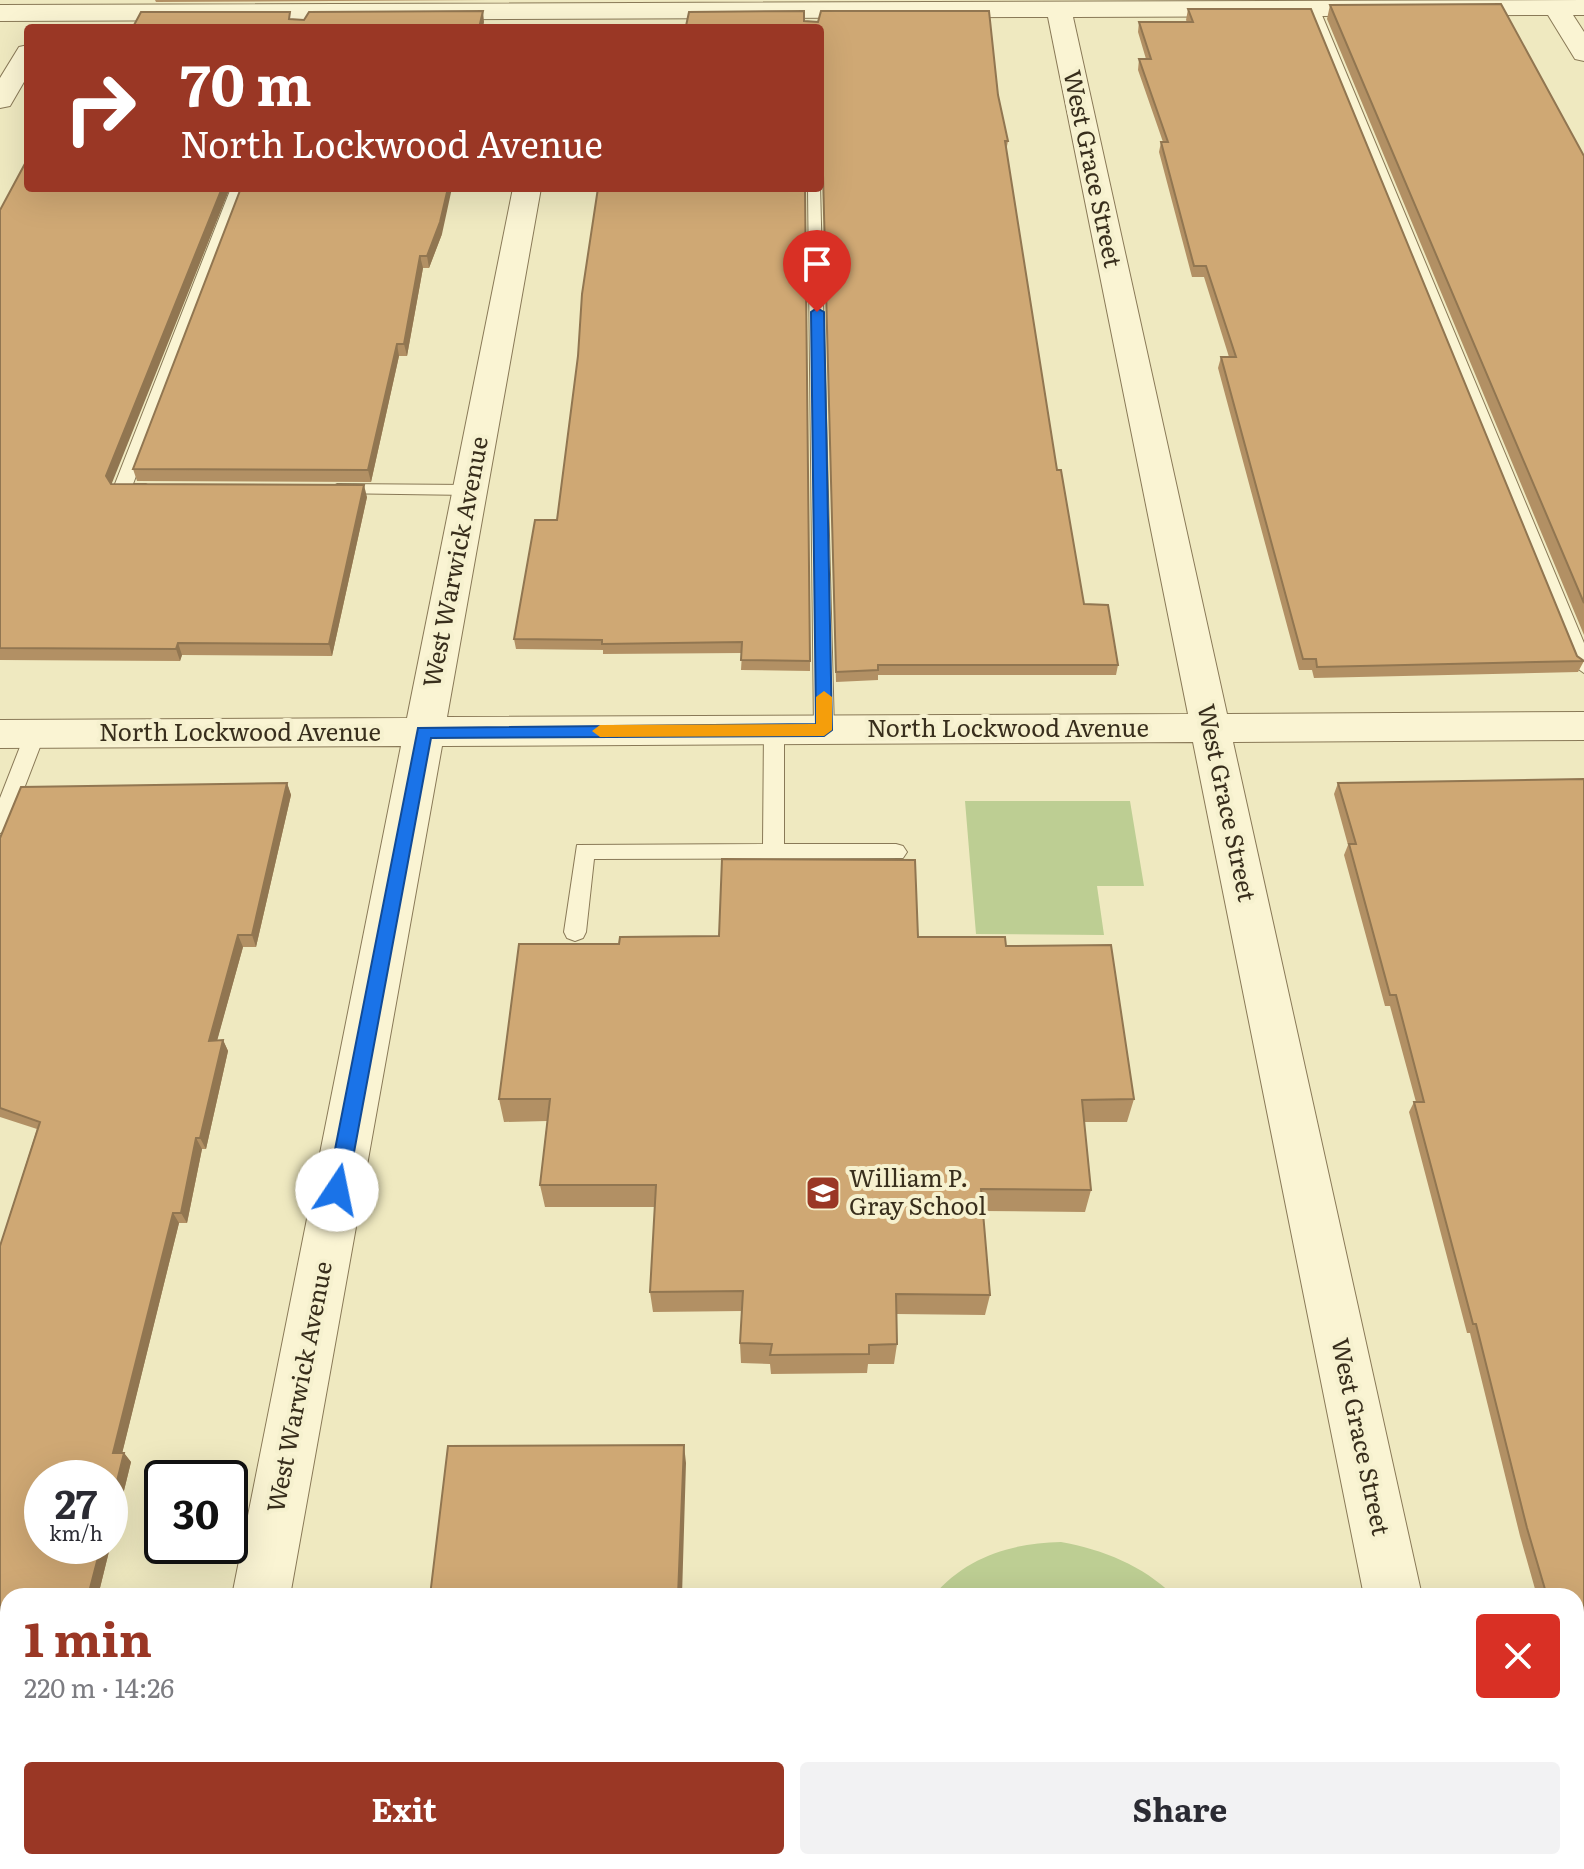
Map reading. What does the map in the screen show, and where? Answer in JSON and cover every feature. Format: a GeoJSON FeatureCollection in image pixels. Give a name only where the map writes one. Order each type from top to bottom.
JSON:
{"type":"FeatureCollection","features":[{"type":"Feature","properties":{"kind":"street"},"geometry":{"type":"LineString","coordinates":[[0,13],[303,20],[399,6],[558,20],[635,5],[812,19],[876,5],[1059,9],[1119,4],[1313,8],[1366,4],[1584,7]]}},
{"type":"Feature","properties":{"kind":"street"},"geometry":{"type":"LineString","coordinates":[[1556,7],[1584,53]]}},
{"type":"Feature","properties":{"kind":"street","name":"West Grace Street"},"geometry":{"type":"LineString","coordinates":[[1059,9],[1391,1588]]}},
{"type":"Feature","properties":{"kind":"street"},"geometry":{"type":"LineString","coordinates":[[0,100],[24,60]]}},
{"type":"Feature","properties":{"kind":"street","name":"West Warwick Avenue"},"geometry":{"type":"LineString","coordinates":[[263,1588],[526,192]]}},
{"type":"Feature","properties":{"kind":"street","name":"North Lockwood Avenue"},"geometry":{"type":"LineString","coordinates":[[18,734],[1584,726]]}},
{"type":"Feature","properties":{"kind":"lane"},"geometry":{"type":"LineString","coordinates":[[1313,8],[1584,666]]}},
{"type":"Feature","properties":{"kind":"lane"},"geometry":{"type":"LineString","coordinates":[[170,489],[122,489],[236,192]]}},
{"type":"Feature","properties":{"kind":"lane"},"geometry":{"type":"LineString","coordinates":[[815,192],[824,730]]}},
{"type":"Feature","properties":{"kind":"lane"},"geometry":{"type":"LineString","coordinates":[[314,489],[469,490]]}},
{"type":"Feature","properties":{"kind":"lane"},"geometry":{"type":"LineString","coordinates":[[773,852],[774,730]]}},
{"type":"Feature","properties":{"kind":"lane"},"geometry":{"type":"LineString","coordinates":[[0,825],[18,734]]}},
{"type":"Feature","properties":{"kind":"lane"},"geometry":{"type":"LineString","coordinates":[[575,932],[584,851],[896,852]]}},
{"type":"Feature","properties":{"kind":"green space"},"geometry":{"type":"Polygon","coordinates":[[[965,801],[1130,801],[1144,886],[1097,886],[1104,935],[976,934],[965,801]]]}},
{"type":"Feature","properties":{"kind":"green space"},"geometry":{"type":"Polygon","coordinates":[[[1061,1542],[1092,1549],[1136,1567],[1165,1588],[941,1588],[975,1562],[1007,1549],[1061,1542]]]}},
{"type":"Feature","properties":{"kind":"building"},"geometry":{"type":"Polygon","coordinates":[[[1501,4],[1584,156],[1584,603],[1330,5],[1501,4]]]}},
{"type":"Feature","properties":{"kind":"building"},"geometry":{"type":"Polygon","coordinates":[[[1188,9],[1311,9],[1577,656],[1584,661],[1317,667],[1316,659],[1303,659],[1221,357],[1236,357],[1206,266],[1194,266],[1161,142],[1168,142],[1139,59],[1151,59],[1139,22],[1193,22],[1188,9]]]}},
{"type":"Feature","properties":{"kind":"building"},"geometry":{"type":"Polygon","coordinates":[[[483,11],[480,24],[135,24],[141,12],[290,12],[289,19],[304,20],[309,12],[483,11]]]}},
{"type":"Feature","properties":{"kind":"building"},"geometry":{"type":"Polygon","coordinates":[[[804,11],[804,21],[818,22],[821,11],[989,11],[998,95],[1008,141],[1005,141],[1057,470],[1061,470],[1084,604],[1108,605],[1118,665],[878,665],[878,670],[836,672],[823,192],[824,24],[686,24],[689,12],[804,11]]]}},
{"type":"Feature","properties":{"kind":"building"},"geometry":{"type":"Polygon","coordinates":[[[24,165],[24,192],[220,192],[106,476],[111,484],[364,485],[329,644],[178,643],[176,649],[0,648],[0,210],[24,165]]]}},
{"type":"Feature","properties":{"kind":"building"},"geometry":{"type":"Polygon","coordinates":[[[239,192],[447,192],[427,256],[420,256],[404,344],[397,344],[368,470],[133,469],[239,192]]]}},
{"type":"Feature","properties":{"kind":"building"},"geometry":{"type":"Polygon","coordinates":[[[597,192],[805,192],[810,661],[741,660],[742,642],[602,644],[602,640],[514,639],[535,520],[557,520],[578,356],[582,294],[597,192]]]}},
{"type":"Feature","properties":{"kind":"building"},"geometry":{"type":"Polygon","coordinates":[[[1584,779],[1584,1588],[1545,1588],[1414,1102],[1424,1102],[1396,995],[1390,995],[1349,844],[1356,844],[1338,783],[1584,779]]]}},
{"type":"Feature","properties":{"kind":"building"},"geometry":{"type":"Polygon","coordinates":[[[287,783],[252,935],[238,935],[209,1041],[223,1040],[200,1138],[196,1138],[181,1213],[173,1213],[113,1453],[124,1453],[122,1460],[24,1460],[24,1564],[96,1564],[90,1588],[0,1588],[0,1246],[40,1122],[0,1108],[0,838],[21,787],[287,783]]]}},
{"type":"Feature","properties":{"kind":"building"},"geometry":{"type":"Polygon","coordinates":[[[722,859],[915,860],[918,937],[1005,937],[1006,946],[1111,945],[1134,1099],[1082,1100],[1091,1190],[981,1189],[990,1295],[896,1294],[897,1344],[869,1345],[869,1354],[770,1355],[772,1344],[740,1343],[743,1291],[650,1292],[656,1185],[540,1185],[550,1099],[499,1099],[519,944],[619,944],[620,937],[719,936],[722,859]]]}},
{"type":"Feature","properties":{"kind":"building"},"geometry":{"type":"Polygon","coordinates":[[[684,1445],[678,1588],[431,1588],[448,1446],[684,1445]]]}},
{"type":"Feature","properties":{"kind":"slow traffic"},"geometry":{"type":"LineString","coordinates":[[600,731],[824,730],[824,697]]}},
{"type":"Feature","properties":{"kind":"place","name":"William P. Gray School"},"geometry":{"type":"Point","coordinates":[823,1193]}},
{"type":"Feature","properties":{"kind":"route"},"geometry":{"type":"LineString","coordinates":[[337,1190],[424,732],[824,730],[817,312]]}}]}
